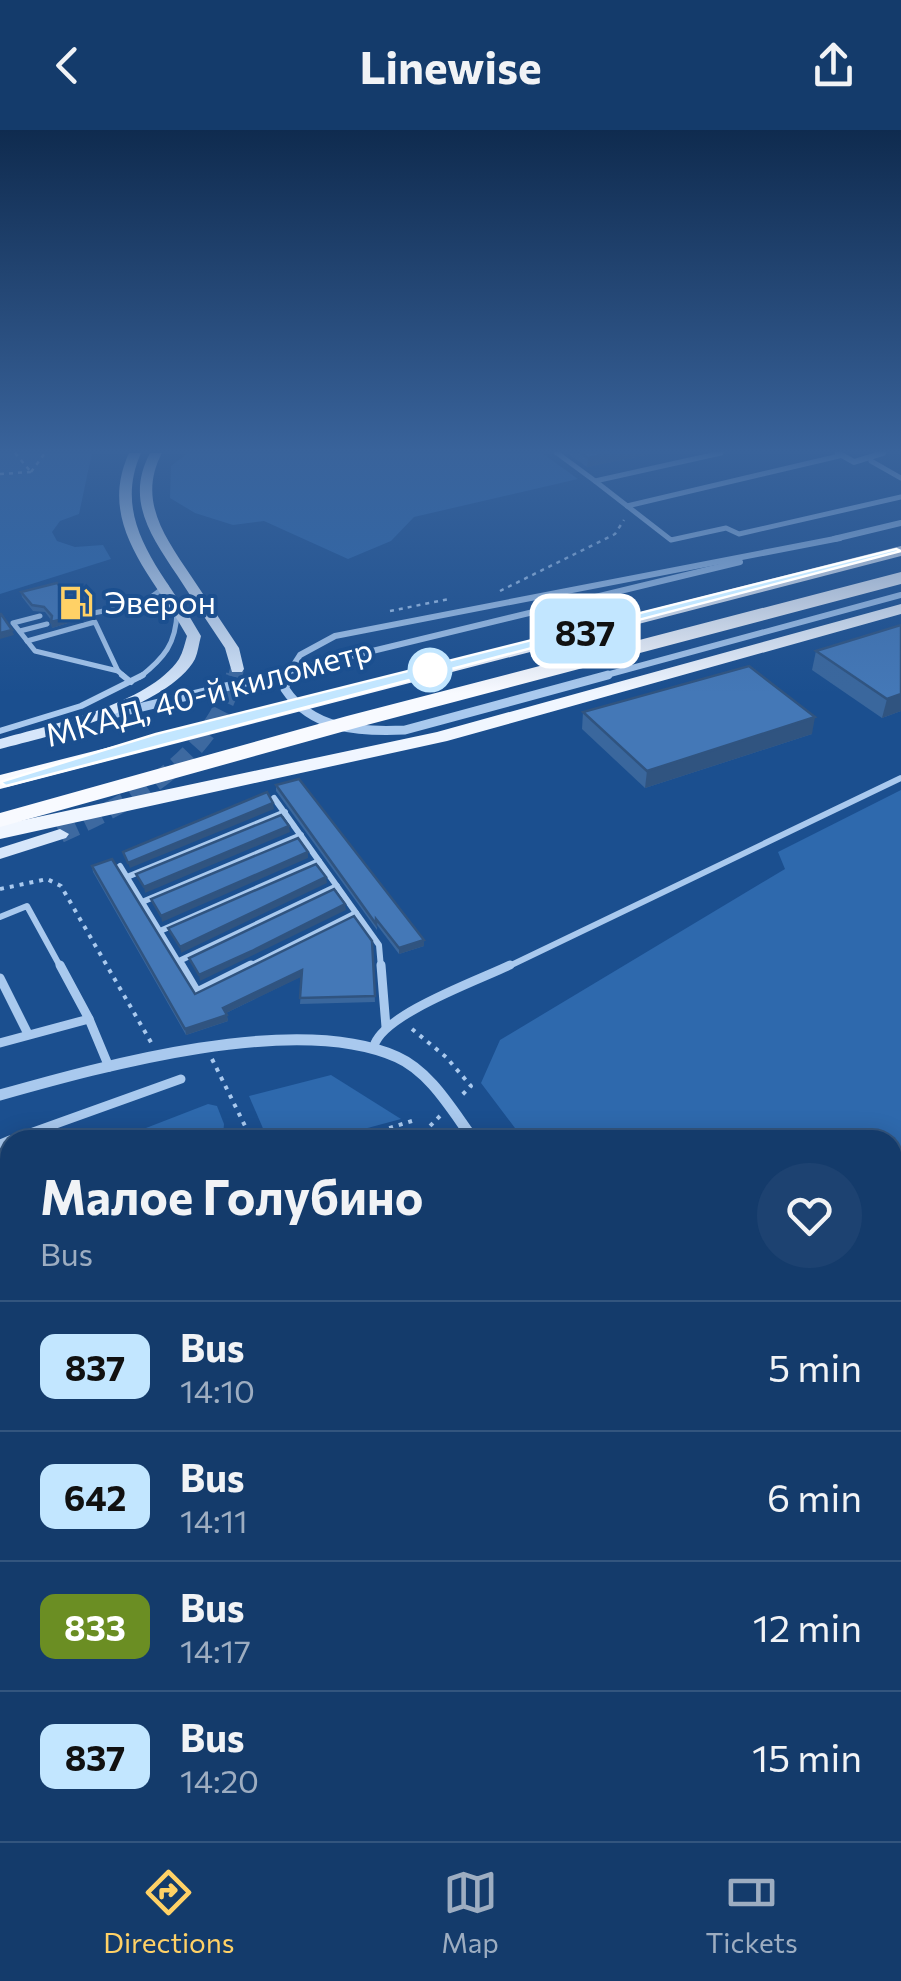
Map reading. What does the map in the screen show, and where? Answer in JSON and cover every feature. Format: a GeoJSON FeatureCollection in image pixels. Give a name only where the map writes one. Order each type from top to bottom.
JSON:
{"type":"FeatureCollection","features":[{"type":"Feature","properties":{"kind":"highway","name":"МКАД, 40-й километр"},"geometry":{"type":"LineString","coordinates":[[0,782],[901,552]]}},
{"type":"Feature","properties":{"kind":"highway","name":"МКАД, 40-й километр"},"geometry":{"type":"LineString","coordinates":[[0,820],[355,720],[901,578]]}},
{"type":"Feature","properties":{"kind":"main road"},"geometry":{"type":"LineString","coordinates":[[0,744],[140,696],[178,674],[194,648],[194,636],[134,533]]}},
{"type":"Feature","properties":{"kind":"main road"},"geometry":{"type":"LineString","coordinates":[[156,533],[232,648],[238,669]]}},
{"type":"Feature","properties":{"kind":"main road"},"geometry":{"type":"LineString","coordinates":[[0,832],[440,737],[901,609]]}},
{"type":"Feature","properties":{"kind":"main road"},"geometry":{"type":"LineString","coordinates":[[0,854],[60,834]]}},
{"type":"Feature","properties":{"kind":"street"},"geometry":{"type":"LineString","coordinates":[[58,727],[861,533]]}},
{"type":"Feature","properties":{"kind":"street"},"geometry":{"type":"LineString","coordinates":[[840,538],[334,636],[299,654],[284,680],[289,698],[306,714],[334,725],[368,731],[404,730],[901,595]]}},
{"type":"Feature","properties":{"kind":"street"},"geometry":{"type":"LineString","coordinates":[[0,1094],[159,1057],[313,1038],[374,1046],[401,1058],[423,1076],[466,1130]]}},
{"type":"Feature","properties":{"kind":"lane"},"geometry":{"type":"LineString","coordinates":[[661,533],[671,540],[704,533]]}},
{"type":"Feature","properties":{"kind":"lane"},"geometry":{"type":"LineString","coordinates":[[0,730],[75,709],[131,682],[170,650],[177,637],[178,621],[169,591],[144,603],[74,617]]}},
{"type":"Feature","properties":{"kind":"lane"},"geometry":{"type":"LineString","coordinates":[[68,609],[81,605],[95,622],[118,671],[131,682]]}},
{"type":"Feature","properties":{"kind":"lane"},"geometry":{"type":"LineString","coordinates":[[40,616],[13,623],[35,651],[118,671]]}},
{"type":"Feature","properties":{"kind":"lane"},"geometry":{"type":"LineString","coordinates":[[27,641],[95,622]]}},
{"type":"Feature","properties":{"kind":"lane"},"geometry":{"type":"LineString","coordinates":[[20,632],[47,624]]}},
{"type":"Feature","properties":{"kind":"lane"},"geometry":{"type":"LineString","coordinates":[[374,1046],[386,1028],[901,778]]}},
{"type":"Feature","properties":{"kind":"lane"},"geometry":{"type":"LineString","coordinates":[[274,798],[382,952],[386,1028]]}},
{"type":"Feature","properties":{"kind":"lane"},"geometry":{"type":"LineString","coordinates":[[127,876],[285,812]]}},
{"type":"Feature","properties":{"kind":"lane"},"geometry":{"type":"LineString","coordinates":[[142,902],[301,835]]}},
{"type":"Feature","properties":{"kind":"lane"},"geometry":{"type":"LineString","coordinates":[[160,931],[319,861]]}},
{"type":"Feature","properties":{"kind":"lane"},"geometry":{"type":"LineString","coordinates":[[120,866],[197,992],[356,913]]}},
{"type":"Feature","properties":{"kind":"lane"},"geometry":{"type":"LineString","coordinates":[[179,962],[337,886]]}},
{"type":"Feature","properties":{"kind":"lane"},"geometry":{"type":"LineString","coordinates":[[0,917],[27,906],[89,1019],[109,1067]]}},
{"type":"Feature","properties":{"kind":"lane"},"geometry":{"type":"LineString","coordinates":[[0,978],[28,1034]]}},
{"type":"Feature","properties":{"kind":"lane"},"geometry":{"type":"LineString","coordinates":[[0,1043],[89,1019]]}},
{"type":"Feature","properties":{"kind":"lane"},"geometry":{"type":"LineString","coordinates":[[38,1130],[181,1079]]}},
{"type":"Feature","properties":{"kind":"path"},"geometry":{"type":"LineString","coordinates":[[532,585],[500,590],[616,533]]}},
{"type":"Feature","properties":{"kind":"path"},"geometry":{"type":"LineString","coordinates":[[401,607],[450,599]]}},
{"type":"Feature","properties":{"kind":"path"},"geometry":{"type":"LineString","coordinates":[[0,889],[47,879],[61,886],[159,1057]]}},
{"type":"Feature","properties":{"kind":"path"},"geometry":{"type":"LineString","coordinates":[[208,1050],[247,1130]]}},
{"type":"Feature","properties":{"kind":"path"},"geometry":{"type":"LineString","coordinates":[[383,1130],[412,1121]]}},
{"type":"Feature","properties":{"kind":"shaded area"},"geometry":{"type":"Polygon","coordinates":[[[0,533],[52,533],[57,541],[75,547],[103,545],[111,559],[0,594],[0,533]]]}},
{"type":"Feature","properties":{"kind":"shaded area"},"geometry":{"type":"Polygon","coordinates":[[[290,533],[399,533],[391,541],[348,559],[290,533]]]}},
{"type":"Feature","properties":{"kind":"shaded area"},"geometry":{"type":"Polygon","coordinates":[[[901,790],[901,1130],[516,1130],[481,1083],[500,1040],[785,869],[778,852],[901,790]]]}},
{"type":"Feature","properties":{"kind":"shaded area"},"geometry":{"type":"Polygon","coordinates":[[[331,1075],[401,1119],[360,1130],[264,1130],[249,1096],[331,1075]]]}},
{"type":"Feature","properties":{"kind":"shaded area"},"geometry":{"type":"Polygon","coordinates":[[[208,1104],[217,1106],[224,1124],[223,1130],[141,1130],[208,1104]]]}},
{"type":"Feature","properties":{"kind":"building"},"geometry":{"type":"Polygon","coordinates":[[[57,583],[68,596],[61,598],[60,606],[70,617],[51,622],[52,616],[44,607],[32,605],[21,592],[57,583]]]}},
{"type":"Feature","properties":{"kind":"building"},"geometry":{"type":"Polygon","coordinates":[[[1,614],[12,630],[0,633],[1,614]]]}},
{"type":"Feature","properties":{"kind":"building"},"geometry":{"type":"Polygon","coordinates":[[[901,625],[901,694],[887,699],[816,651],[901,625]]]}},
{"type":"Feature","properties":{"kind":"building"},"geometry":{"type":"Polygon","coordinates":[[[749,666],[815,717],[647,771],[583,712],[749,666]]]}},
{"type":"Feature","properties":{"kind":"building"},"geometry":{"type":"Polygon","coordinates":[[[299,779],[424,940],[399,948],[376,919],[376,924],[276,785],[299,779]]]}},
{"type":"Feature","properties":{"kind":"building"},"geometry":{"type":"Polygon","coordinates":[[[267,792],[273,803],[128,863],[123,852],[267,792]]]}},
{"type":"Feature","properties":{"kind":"building"},"geometry":{"type":"Polygon","coordinates":[[[281,815],[289,826],[144,887],[136,874],[281,815]]]}},
{"type":"Feature","properties":{"kind":"building"},"geometry":{"type":"Polygon","coordinates":[[[298,838],[308,852],[161,916],[151,899],[298,838]]]}},
{"type":"Feature","properties":{"kind":"building"},"geometry":{"type":"Polygon","coordinates":[[[112,859],[195,994],[354,916],[372,941],[375,996],[300,998],[302,970],[223,1008],[227,1015],[185,1029],[92,866],[112,859]]]}},
{"type":"Feature","properties":{"kind":"building"},"geometry":{"type":"Polygon","coordinates":[[[316,864],[326,877],[180,947],[168,928],[316,864]]]}},
{"type":"Feature","properties":{"kind":"building"},"geometry":{"type":"Polygon","coordinates":[[[334,889],[345,904],[252,951],[199,975],[189,958],[334,889]]]}},
{"type":"Feature","properties":{"kind":"tunnel"},"geometry":{"type":"LineString","coordinates":[[235,677],[237,669]]}},
{"type":"Feature","properties":{"kind":"tunnel"},"geometry":{"type":"LineString","coordinates":[[60,834],[116,807],[167,774],[208,731],[224,705],[235,675]]}},
{"type":"Feature","properties":{"kind":"bus line","name":"837"},"geometry":{"type":"LineString","coordinates":[[0,782],[901,551]]}},
{"type":"Feature","properties":{"kind":"place","name":"Эверон"},"geometry":{"type":"Point","coordinates":[76,603]}}]}
